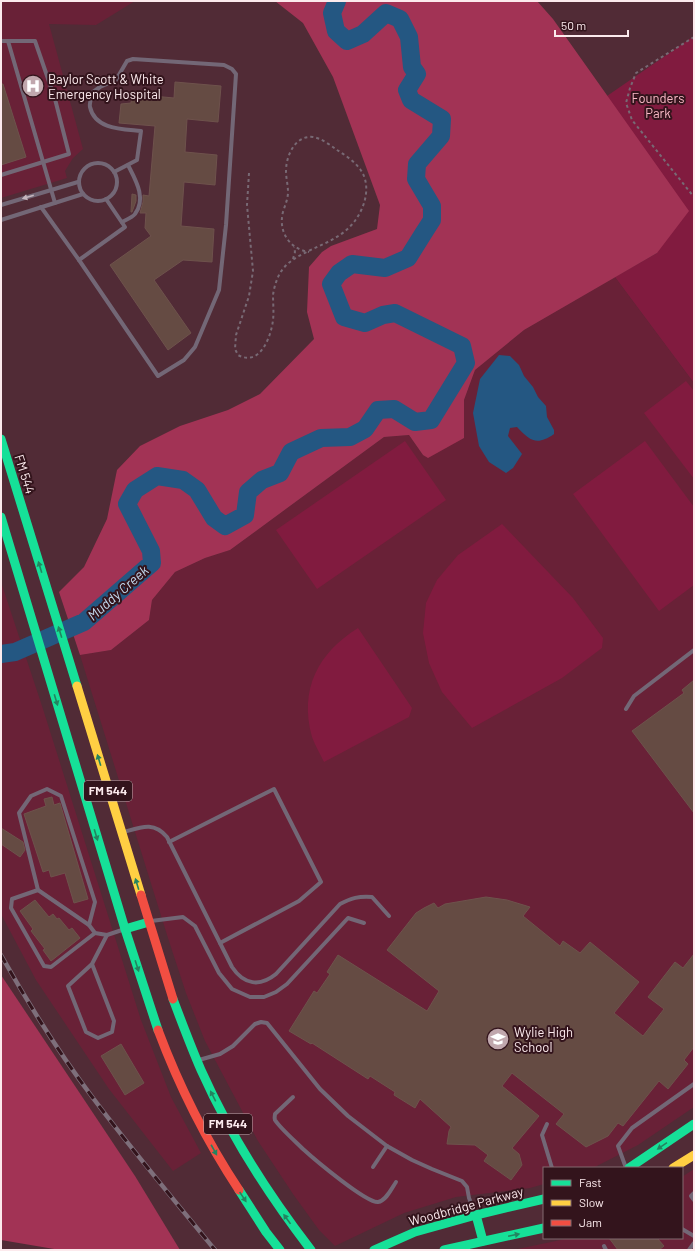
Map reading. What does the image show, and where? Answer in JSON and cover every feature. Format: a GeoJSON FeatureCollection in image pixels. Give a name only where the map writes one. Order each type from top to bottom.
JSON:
{"type":"FeatureCollection","features":[{"type":"Feature","properties":{"kind":"main road","name":"FM 544"},"geometry":{"type":"LineString","coordinates":[[1,439],[168,985],[208,1085],[242,1151],[270,1196],[311,1250]]}},
{"type":"Feature","properties":{"kind":"main road","name":"FM 544"},"geometry":{"type":"LineString","coordinates":[[1,517],[7,545],[29,608],[125,929],[151,1010],[167,1053],[203,1131],[233,1182],[266,1232],[280,1250]]}},
{"type":"Feature","properties":{"kind":"main road"},"geometry":{"type":"LineString","coordinates":[[125,929],[149,922]]}},
{"type":"Feature","properties":{"kind":"main road"},"geometry":{"type":"LineString","coordinates":[[630,1167],[694,1124]]}},
{"type":"Feature","properties":{"kind":"main road"},"geometry":{"type":"LineString","coordinates":[[675,1167],[694,1155]]}},
{"type":"Feature","properties":{"kind":"main road","name":"Woodbridge Parkway"},"geometry":{"type":"LineString","coordinates":[[374,1250],[405,1235],[476,1215],[543,1200]]}},
{"type":"Feature","properties":{"kind":"main road"},"geometry":{"type":"LineString","coordinates":[[476,1215],[484,1243]]}},
{"type":"Feature","properties":{"kind":"main road"},"geometry":{"type":"LineString","coordinates":[[444,1250],[484,1243],[543,1228]]}},
{"type":"Feature","properties":{"kind":"lane"},"geometry":{"type":"LineString","coordinates":[[1,41],[35,41],[55,99],[69,154],[1,175]]}},
{"type":"Feature","properties":{"kind":"lane"},"geometry":{"type":"LineString","coordinates":[[8,41],[55,203]]}},
{"type":"Feature","properties":{"kind":"lane"},"geometry":{"type":"LineString","coordinates":[[41,207],[158,376],[184,360],[195,347],[219,290],[236,74],[232,69],[224,65],[133,59],[127,61],[116,80],[93,92],[90,107],[93,115],[106,126],[142,131],[137,160],[114,172]]}},
{"type":"Feature","properties":{"kind":"lane"},"geometry":{"type":"LineString","coordinates":[[93,163],[105,164],[114,172],[117,184],[112,196],[106,200],[93,201],[83,194],[78,182],[82,170],[87,166],[93,163]]}},
{"type":"Feature","properties":{"kind":"lane"},"geometry":{"type":"LineString","coordinates":[[122,222],[135,215],[138,208],[139,188],[128,165]]}},
{"type":"Feature","properties":{"kind":"lane"},"geometry":{"type":"LineString","coordinates":[[1,205],[78,182]]}},
{"type":"Feature","properties":{"kind":"lane"},"geometry":{"type":"LineString","coordinates":[[1,220],[83,194]]}},
{"type":"Feature","properties":{"kind":"lane"},"geometry":{"type":"LineString","coordinates":[[79,260],[125,227],[106,200]]}},
{"type":"Feature","properties":{"kind":"lane"},"geometry":{"type":"LineString","coordinates":[[626,709],[634,696],[694,650]]}},
{"type":"Feature","properties":{"kind":"lane"},"geometry":{"type":"LineString","coordinates":[[88,925],[95,902],[61,796],[47,789],[31,796],[19,813],[38,890],[88,925],[95,933],[107,935],[125,929]]}},
{"type":"Feature","properties":{"kind":"lane"},"geometry":{"type":"LineString","coordinates":[[169,842],[274,789],[321,882],[299,901],[220,943]]}},
{"type":"Feature","properties":{"kind":"lane"},"geometry":{"type":"LineString","coordinates":[[121,832],[149,826],[162,831],[237,974],[244,980],[252,982],[269,980],[340,904],[350,898],[361,896],[372,897],[389,916]]}},
{"type":"Feature","properties":{"kind":"lane"},"geometry":{"type":"LineString","coordinates":[[38,890],[12,899],[11,908],[44,966],[51,967],[95,933]]}},
{"type":"Feature","properties":{"kind":"lane"},"geometry":{"type":"LineString","coordinates":[[149,922],[183,917],[195,926],[219,973],[227,984],[232,989],[250,997],[264,997],[276,992],[287,984],[348,918],[364,923]]}},
{"type":"Feature","properties":{"kind":"lane"},"geometry":{"type":"LineString","coordinates":[[92,964],[114,1021],[112,1032],[98,1038],[86,1032],[68,986],[92,964],[107,935]]}},
{"type":"Feature","properties":{"kind":"lane"},"geometry":{"type":"LineString","coordinates":[[197,1060],[220,1054],[233,1046],[255,1024],[261,1022],[267,1023],[320,1089],[348,1116],[387,1146],[425,1166],[462,1181],[466,1186],[476,1215]]}},
{"type":"Feature","properties":{"kind":"lane"},"geometry":{"type":"LineString","coordinates":[[626,1167],[618,1146],[632,1128],[694,1084]]}},
{"type":"Feature","properties":{"kind":"lane"},"geometry":{"type":"LineString","coordinates":[[293,1097],[275,1114],[276,1120],[294,1140],[329,1172],[372,1201],[377,1202],[382,1201],[385,1198],[396,1182]]}},
{"type":"Feature","properties":{"kind":"lane"},"geometry":{"type":"LineString","coordinates":[[547,1124],[542,1135],[552,1167]]}},
{"type":"Feature","properties":{"kind":"lane"},"geometry":{"type":"LineString","coordinates":[[373,1167],[387,1146]]}},
{"type":"Feature","properties":{"kind":"lane"},"geometry":{"type":"LineString","coordinates":[[694,1193],[691,1196],[694,1200]]}},
{"type":"Feature","properties":{"kind":"lane"},"geometry":{"type":"LineString","coordinates":[[683,1230],[694,1236]]}},
{"type":"Feature","properties":{"kind":"lane"},"geometry":{"type":"LineString","coordinates":[[689,1250],[694,1243]]}},
{"type":"Feature","properties":{"kind":"path"},"geometry":{"type":"LineString","coordinates":[[694,37],[636,73],[626,103],[632,120],[694,197]]}},
{"type":"Feature","properties":{"kind":"path"},"geometry":{"type":"LineString","coordinates":[[292,260],[309,252],[333,240],[353,224],[361,212],[366,196],[365,181],[360,169],[354,162],[330,145],[313,137],[303,139],[294,145],[288,158],[286,165],[288,193],[286,206],[283,211],[282,224],[285,237],[293,246],[309,252]]}},
{"type":"Feature","properties":{"kind":"path"},"geometry":{"type":"LineString","coordinates":[[249,173],[247,205],[253,271],[249,296],[235,342],[235,349],[238,355],[248,359],[253,358],[260,353],[270,336],[273,324],[273,296],[275,286],[280,274],[292,260],[295,252],[293,246]]}},
{"type":"Feature","properties":{"kind":"shaded area","name":"Baylor Scott & White Emergency Hospital"},"geometry":{"type":"Polygon","coordinates":[[[1,1],[135,1],[96,25],[49,24],[83,149],[73,158],[65,171],[67,178],[1,198],[1,1]]]}},
{"type":"Feature","properties":{"kind":"shaded area"},"geometry":{"type":"Polygon","coordinates":[[[275,1],[537,1],[553,19],[689,211],[657,253],[524,330],[475,370],[464,400],[464,438],[428,458],[423,455],[409,435],[384,437],[230,550],[205,558],[175,572],[152,600],[149,620],[111,650],[80,655],[59,592],[84,567],[107,519],[117,470],[140,446],[180,426],[228,410],[260,394],[314,339],[307,312],[309,267],[322,252],[331,246],[377,229],[380,205],[333,77],[303,23],[275,1]]]}},
{"type":"Feature","properties":{"kind":"shaded area"},"geometry":{"type":"Polygon","coordinates":[[[615,277],[694,383],[694,1107],[638,1145],[595,1167],[543,1167],[543,1184],[530,1188],[456,1197],[404,1213],[335,1246],[319,1230],[258,1141],[205,1041],[186,993],[168,938],[80,655],[111,650],[149,620],[152,600],[175,572],[205,558],[230,550],[384,437],[409,435],[423,455],[464,438],[464,400],[475,370],[524,330],[615,277]]]}},
{"type":"Feature","properties":{"kind":"shaded area"},"geometry":{"type":"Polygon","coordinates":[[[1,582],[43,709],[141,1020],[171,1097],[201,1153],[173,1171],[109,1089],[36,980],[1,914],[1,582]]]}},
{"type":"Feature","properties":{"kind":"shaded area"},"geometry":{"type":"Polygon","coordinates":[[[1,975],[135,1176],[180,1250],[60,1250],[1,1240],[1,975]]]}},
{"type":"Feature","properties":{"kind":"shaded area"},"geometry":{"type":"Polygon","coordinates":[[[694,1169],[694,1250],[513,1250],[565,1239],[683,1239],[683,1176],[694,1169]]]}},
{"type":"Feature","properties":{"kind":"green space","name":"Founders Park"},"geometry":{"type":"Polygon","coordinates":[[[694,36],[694,383],[615,277],[657,253],[607,96],[694,36]]]}},
{"type":"Feature","properties":{"kind":"green space"},"geometry":{"type":"Polygon","coordinates":[[[686,381],[694,391],[694,479],[644,413],[686,381]]]}},
{"type":"Feature","properties":{"kind":"green space"},"geometry":{"type":"Polygon","coordinates":[[[405,441],[446,500],[317,589],[276,530],[405,441]]]}},
{"type":"Feature","properties":{"kind":"green space"},"geometry":{"type":"Polygon","coordinates":[[[645,441],[694,507],[694,585],[659,611],[573,494],[645,441]]]}},
{"type":"Feature","properties":{"kind":"green space"},"geometry":{"type":"Polygon","coordinates":[[[502,524],[573,598],[603,638],[602,648],[562,678],[472,728],[442,692],[429,663],[423,633],[426,603],[437,580],[458,555],[502,524]]]}},
{"type":"Feature","properties":{"kind":"green space"},"geometry":{"type":"Polygon","coordinates":[[[358,628],[412,708],[409,717],[324,762],[312,737],[308,703],[310,688],[322,661],[344,638],[358,628]]]}},
{"type":"Feature","properties":{"kind":"water"},"geometry":{"type":"Polygon","coordinates":[[[499,355],[510,356],[519,365],[524,376],[546,406],[547,417],[554,430],[554,434],[548,438],[538,441],[530,439],[517,427],[510,428],[508,436],[522,454],[513,468],[506,473],[489,462],[479,446],[473,413],[480,379],[499,355]]]}},
{"type":"Feature","properties":{"kind":"building"},"geometry":{"type":"Polygon","coordinates":[[[175,82],[221,86],[218,122],[187,119],[185,152],[217,155],[215,185],[184,182],[181,226],[214,229],[212,262],[183,260],[154,280],[191,333],[168,350],[110,265],[151,236],[145,228],[146,213],[140,213],[143,195],[149,196],[155,126],[119,123],[121,104],[131,103],[132,94],[174,98],[175,82]]]}},
{"type":"Feature","properties":{"kind":"building"},"geometry":{"type":"Polygon","coordinates":[[[1,84],[3,84],[26,157],[1,165],[1,84]]]}},
{"type":"Feature","properties":{"kind":"building"},"geometry":{"type":"Polygon","coordinates":[[[132,194],[136,195],[136,201],[131,212],[132,194]]]}},
{"type":"Feature","properties":{"kind":"building"},"geometry":{"type":"Polygon","coordinates":[[[694,680],[694,813],[632,731],[684,693],[682,690],[694,680]]]}},
{"type":"Feature","properties":{"kind":"building"},"geometry":{"type":"Polygon","coordinates":[[[52,797],[54,805],[60,803],[88,899],[74,903],[65,873],[51,877],[49,870],[43,872],[24,814],[46,806],[44,799],[52,797]]]}},
{"type":"Feature","properties":{"kind":"building"},"geometry":{"type":"Polygon","coordinates":[[[1,828],[23,842],[25,850],[20,857],[1,844],[1,828]]]}},
{"type":"Feature","properties":{"kind":"building","name":"Wylie High School"},"geometry":{"type":"Polygon","coordinates":[[[486,897],[507,900],[530,907],[523,916],[560,946],[563,941],[580,953],[590,942],[639,982],[614,1013],[643,1036],[664,1009],[648,997],[675,962],[683,968],[694,954],[694,1047],[684,1060],[688,1064],[668,1089],[659,1081],[623,1126],[618,1123],[608,1136],[586,1147],[556,1124],[564,1114],[512,1073],[502,1086],[539,1116],[512,1148],[519,1154],[522,1165],[511,1180],[484,1161],[488,1155],[475,1145],[447,1144],[451,1127],[420,1099],[415,1108],[394,1095],[395,1092],[370,1076],[368,1079],[312,1043],[311,1044],[289,1031],[314,991],[317,993],[330,974],[327,972],[338,955],[427,1011],[439,991],[387,950],[416,913],[424,908],[434,903],[438,908],[445,904],[486,897]]]}},
{"type":"Feature","properties":{"kind":"building"},"geometry":{"type":"Polygon","coordinates":[[[35,900],[49,917],[53,914],[57,919],[59,918],[69,930],[72,928],[80,938],[51,961],[43,950],[45,949],[31,931],[33,929],[20,911],[35,900]]]}},
{"type":"Feature","properties":{"kind":"building"},"geometry":{"type":"Polygon","coordinates":[[[121,1044],[144,1083],[125,1095],[101,1056],[121,1044]]]}},
{"type":"Feature","properties":{"kind":"building"},"geometry":{"type":"Polygon","coordinates":[[[610,1239],[658,1239],[664,1246],[659,1250],[618,1250],[610,1239]]]}},
{"type":"Feature","properties":{"kind":"waterway","name":"Muddy Creek"},"geometry":{"type":"LineString","coordinates":[[1,654],[15,652],[84,622],[152,563],[151,551],[127,504],[135,490],[157,476],[183,480],[197,490],[214,518],[225,526],[245,515],[248,492],[262,480],[280,473],[291,452],[321,438],[350,437],[365,429],[378,410],[394,409],[415,422],[431,420],[466,363],[462,346],[395,313],[383,315],[365,323],[344,317],[331,284],[339,273],[352,264],[385,268],[408,258],[432,220],[432,206],[416,179],[417,164],[441,136],[442,119],[411,100],[407,90],[417,74],[412,67],[409,37],[400,19],[386,13],[363,34],[347,41],[336,31],[332,13],[337,1]]}},
{"type":"Feature","properties":{"kind":"railway"},"geometry":{"type":"LineString","coordinates":[[1,955],[22,992],[80,1081],[138,1156],[215,1250]]}},
{"type":"Feature","properties":{"kind":"traffic: fast"},"geometry":{"type":"LineString","coordinates":[[1,439],[77,686]]}},
{"type":"Feature","properties":{"kind":"traffic: fast"},"geometry":{"type":"LineString","coordinates":[[1,517],[125,929],[158,1030]]}},
{"type":"Feature","properties":{"kind":"traffic: fast"},"geometry":{"type":"LineString","coordinates":[[125,929],[149,922]]}},
{"type":"Feature","properties":{"kind":"traffic: fast"},"geometry":{"type":"LineString","coordinates":[[173,999],[201,1070],[224,1118],[265,1186],[311,1250]]}},
{"type":"Feature","properties":{"kind":"traffic: fast"},"geometry":{"type":"LineString","coordinates":[[630,1167],[694,1124]]}},
{"type":"Feature","properties":{"kind":"traffic: fast"},"geometry":{"type":"LineString","coordinates":[[239,1190],[266,1232],[280,1250]]}},
{"type":"Feature","properties":{"kind":"traffic: fast"},"geometry":{"type":"LineString","coordinates":[[374,1250],[415,1232],[476,1215],[543,1199]]}},
{"type":"Feature","properties":{"kind":"traffic: fast"},"geometry":{"type":"LineString","coordinates":[[476,1215],[483,1241]]}},
{"type":"Feature","properties":{"kind":"traffic: fast"},"geometry":{"type":"LineString","coordinates":[[444,1250],[543,1228]]}},
{"type":"Feature","properties":{"kind":"traffic: slow"},"geometry":{"type":"LineString","coordinates":[[77,686],[141,895]]}},
{"type":"Feature","properties":{"kind":"traffic: slow"},"geometry":{"type":"LineString","coordinates":[[675,1167],[694,1155]]}},
{"type":"Feature","properties":{"kind":"traffic: jam"},"geometry":{"type":"LineString","coordinates":[[141,895],[173,999]]}},
{"type":"Feature","properties":{"kind":"traffic: jam"},"geometry":{"type":"LineString","coordinates":[[158,1030],[184,1092],[204,1132],[239,1190]]}},
{"type":"Feature","properties":{"kind":"place","name":"Baylor Scott & White Emergency Hospital"},"geometry":{"type":"Point","coordinates":[33,86]}},
{"type":"Feature","properties":{"kind":"place","name":"Wylie High School"},"geometry":{"type":"Point","coordinates":[498,1039]}}]}
